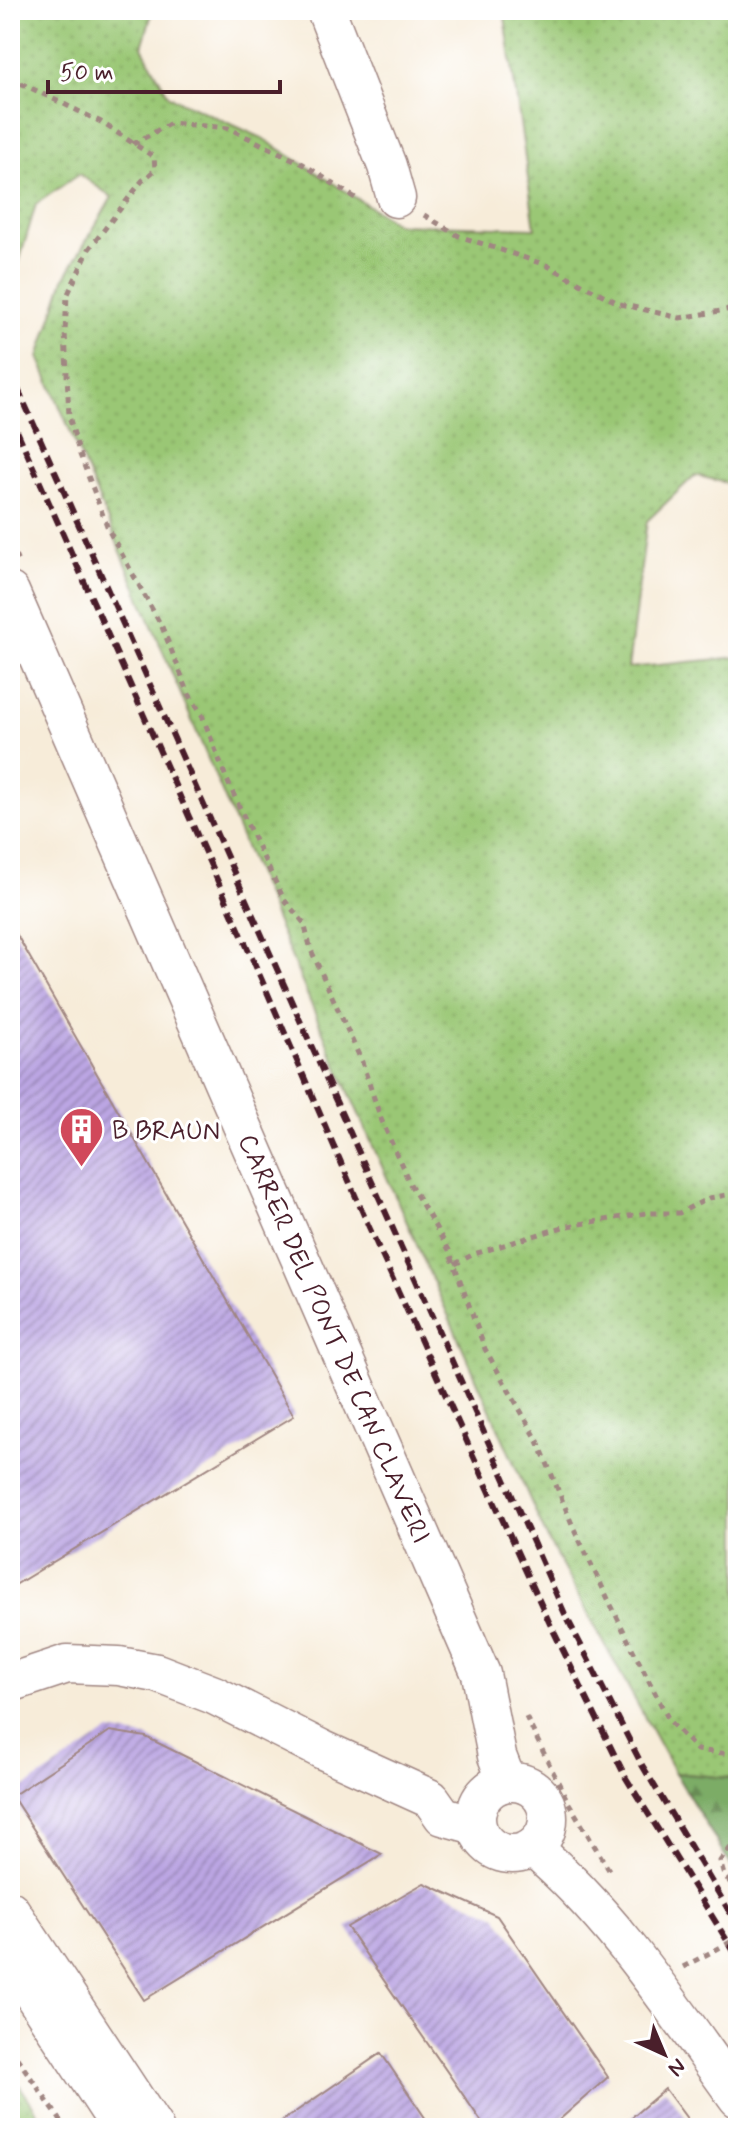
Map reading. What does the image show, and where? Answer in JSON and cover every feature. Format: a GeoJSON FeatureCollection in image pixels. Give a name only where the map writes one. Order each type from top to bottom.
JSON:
{"type":"FeatureCollection","features":[{"type":"Feature","properties":{"kind":"street"},"geometry":{"type":"LineString","coordinates":[[326,10],[387,166],[396,198]]}},
{"type":"Feature","properties":{"kind":"street","name":"CARRER DEL PONT DE CAN CLAVERI"},"geometry":{"type":"LineString","coordinates":[[10,592],[481,1674],[497,1756],[489,1801]]}},
{"type":"Feature","properties":{"kind":"street"},"geometry":{"type":"LineString","coordinates":[[10,1683],[67,1664],[119,1666],[157,1673],[214,1695],[323,1750],[431,1799],[447,1793],[489,1801],[523,1783],[536,1790],[545,1802],[549,1816],[547,1831],[533,1848],[521,1854],[501,1854],[484,1843],[489,1801]]}},
{"type":"Feature","properties":{"kind":"street"},"geometry":{"type":"LineString","coordinates":[[533,1848],[565,1875],[652,1980],[738,2098]]}},
{"type":"Feature","properties":{"kind":"street"},"geometry":{"type":"LineString","coordinates":[[10,1910],[154,2128]]}},
{"type":"Feature","properties":{"kind":"street"},"geometry":{"type":"LineString","coordinates":[[10,1959],[121,2128]]}},
{"type":"Feature","properties":{"kind":"path"},"geometry":{"type":"LineString","coordinates":[[10,78],[55,98],[154,157],[155,170],[142,181],[89,249],[67,296],[65,332],[69,416],[79,452],[109,531],[162,627],[256,843],[285,901],[304,923],[311,950],[362,1062],[394,1150],[455,1264],[485,1349],[538,1441],[574,1529],[670,1722],[697,1750],[738,1755]]}},
{"type":"Feature","properties":{"kind":"path"},"geometry":{"type":"LineString","coordinates":[[133,144],[171,123],[228,128],[303,164],[366,204],[396,198],[459,236],[546,265],[620,304],[680,318],[726,310],[738,304]]}},
{"type":"Feature","properties":{"kind":"path"},"geometry":{"type":"LineString","coordinates":[[455,1264],[474,1254],[563,1227],[646,1213],[679,1213],[709,1198],[738,1193]]}},
{"type":"Feature","properties":{"kind":"path"},"geometry":{"type":"LineString","coordinates":[[738,1838],[720,1861],[724,1875],[738,1892]]}},
{"type":"Feature","properties":{"kind":"path"},"geometry":{"type":"LineString","coordinates":[[652,1980],[690,1965],[738,1938]]}},
{"type":"Feature","properties":{"kind":"path"},"geometry":{"type":"LineString","coordinates":[[10,2048],[66,2128]]}},
{"type":"Feature","properties":{"kind":"green space"},"geometry":{"type":"Polygon","coordinates":[[[10,10],[153,10],[142,47],[169,96],[262,138],[397,224],[535,228],[504,10],[738,10],[738,486],[695,475],[647,521],[628,668],[738,657],[738,1779],[675,1773],[548,1540],[333,1056],[39,357],[64,279],[112,197],[79,174],[36,204],[10,293],[10,10]]]}},
{"type":"Feature","properties":{"kind":"green space"},"geometry":{"type":"Polygon","coordinates":[[[675,1773],[738,1779],[738,1877],[675,1773]]]}},
{"type":"Feature","properties":{"kind":"green space"},"geometry":{"type":"Polygon","coordinates":[[[10,2071],[48,2128],[10,2128],[10,2071]]]}},
{"type":"Feature","properties":{"kind":"building","name":"B BRAUN"},"geometry":{"type":"Polygon","coordinates":[[[10,923],[294,1416],[10,1588],[10,923]]]}},
{"type":"Feature","properties":{"kind":"building"},"geometry":{"type":"Polygon","coordinates":[[[110,1731],[146,1737],[382,1854],[144,2000],[12,1796],[110,1731]]]}},
{"type":"Feature","properties":{"kind":"building"},"geometry":{"type":"Polygon","coordinates":[[[424,1883],[497,1916],[608,2077],[550,2128],[486,2128],[347,1927],[424,1883]]]}},
{"type":"Feature","properties":{"kind":"building"},"geometry":{"type":"Polygon","coordinates":[[[381,2053],[432,2128],[272,2128],[381,2053]]]}},
{"type":"Feature","properties":{"kind":"building"},"geometry":{"type":"Polygon","coordinates":[[[665,2089],[694,2128],[619,2128],[665,2089]]]}},
{"type":"Feature","properties":{"kind":"railway"},"geometry":{"type":"LineString","coordinates":[[10,371],[565,1614],[642,1765],[738,1926]]}},
{"type":"Feature","properties":{"kind":"railway"},"geometry":{"type":"LineString","coordinates":[[10,415],[369,1227],[550,1624],[626,1778],[738,1958]]}},
{"type":"Feature","properties":{"kind":"place","name":"B BRAUN"},"geometry":{"type":"Point","coordinates":[81,1169]}}]}
